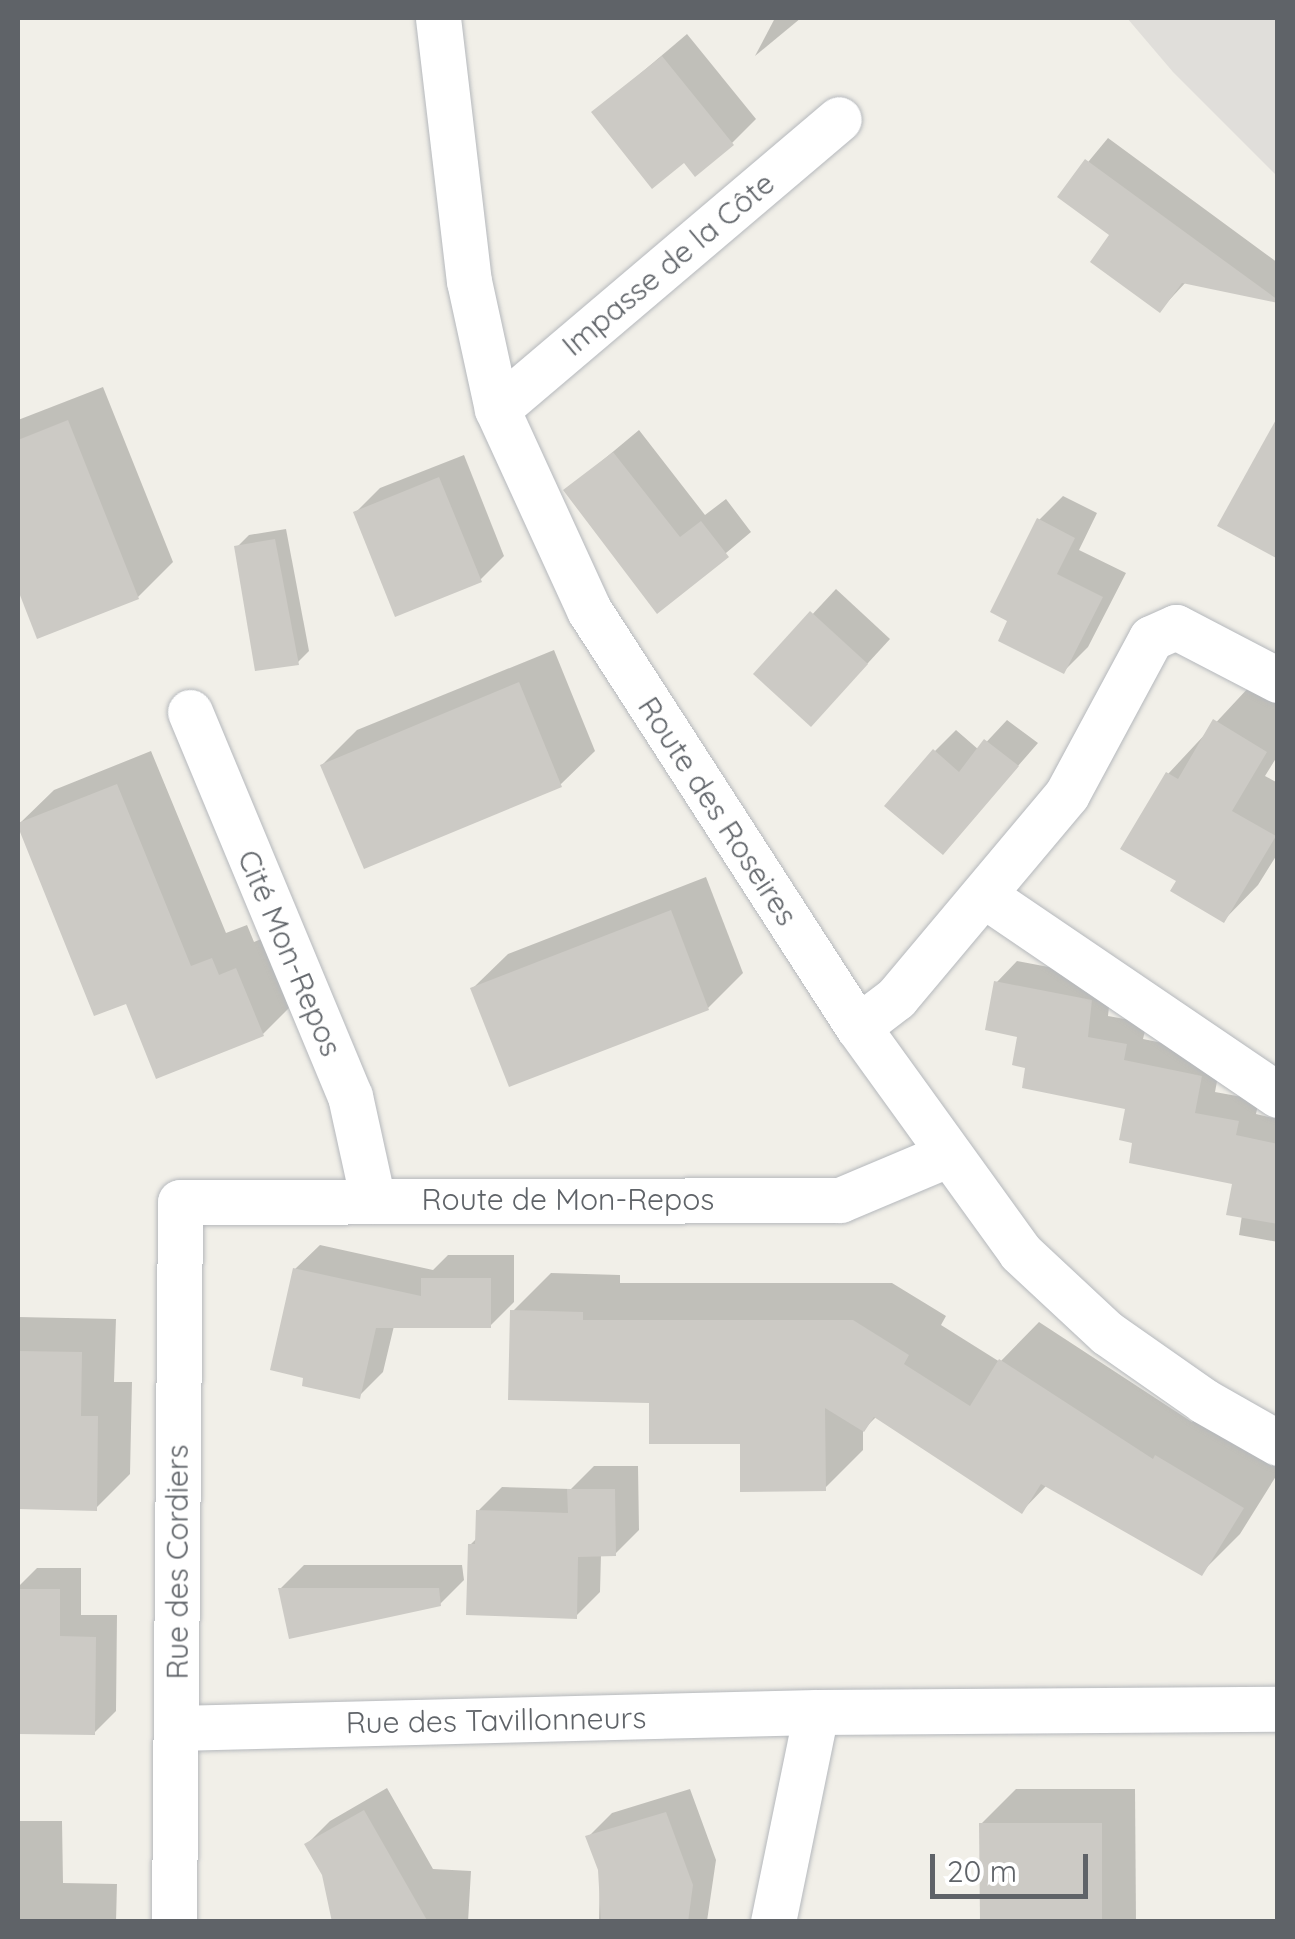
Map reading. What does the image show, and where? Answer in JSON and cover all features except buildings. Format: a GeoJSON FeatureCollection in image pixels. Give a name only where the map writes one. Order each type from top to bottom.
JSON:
{"type":"FeatureCollection","features":[{"type":"Feature","properties":{"kind":"street","name":"Route des Roseires"},"geometry":{"type":"LineString","coordinates":[[438,18],[466,261],[497,409],[589,610],[858,1027],[1020,1252],[1107,1333],[1204,1402],[1278,1443]]}},
{"type":"Feature","properties":{"kind":"street","name":"Impasse de la Côte"},"geometry":{"type":"LineString","coordinates":[[497,409],[838,119]]}},
{"type":"Feature","properties":{"kind":"street"},"geometry":{"type":"LineString","coordinates":[[858,1027],[896,998],[986,896],[1067,794],[1151,638],[1176,627],[1278,680]]}},
{"type":"Feature","properties":{"kind":"street","name":"Cité Mon-Repos"},"geometry":{"type":"LineString","coordinates":[[190,712],[350,1096],[372,1201]]}},
{"type":"Feature","properties":{"kind":"street"},"geometry":{"type":"LineString","coordinates":[[986,896],[1278,1095]]}},
{"type":"Feature","properties":{"kind":"street","name":"Route de Mon-Repos"},"geometry":{"type":"LineString","coordinates":[[180,1202],[840,1200],[947,1155]]}},
{"type":"Feature","properties":{"kind":"street","name":"Rue des Cordiers"},"geometry":{"type":"LineString","coordinates":[[174,1922],[180,1202]]}},
{"type":"Feature","properties":{"kind":"street","name":"Rue des Tavillonneurs"},"geometry":{"type":"LineString","coordinates":[[176,1728],[816,1712],[1278,1709]]}},
{"type":"Feature","properties":{"kind":"street"},"geometry":{"type":"LineString","coordinates":[[773,1922],[816,1712]]}},
{"type":"Feature","properties":{"kind":"shaded area"},"geometry":{"type":"Polygon","coordinates":[[[1127,18],[1277,18],[1277,176],[1173,72],[1127,18]]]}}]}
